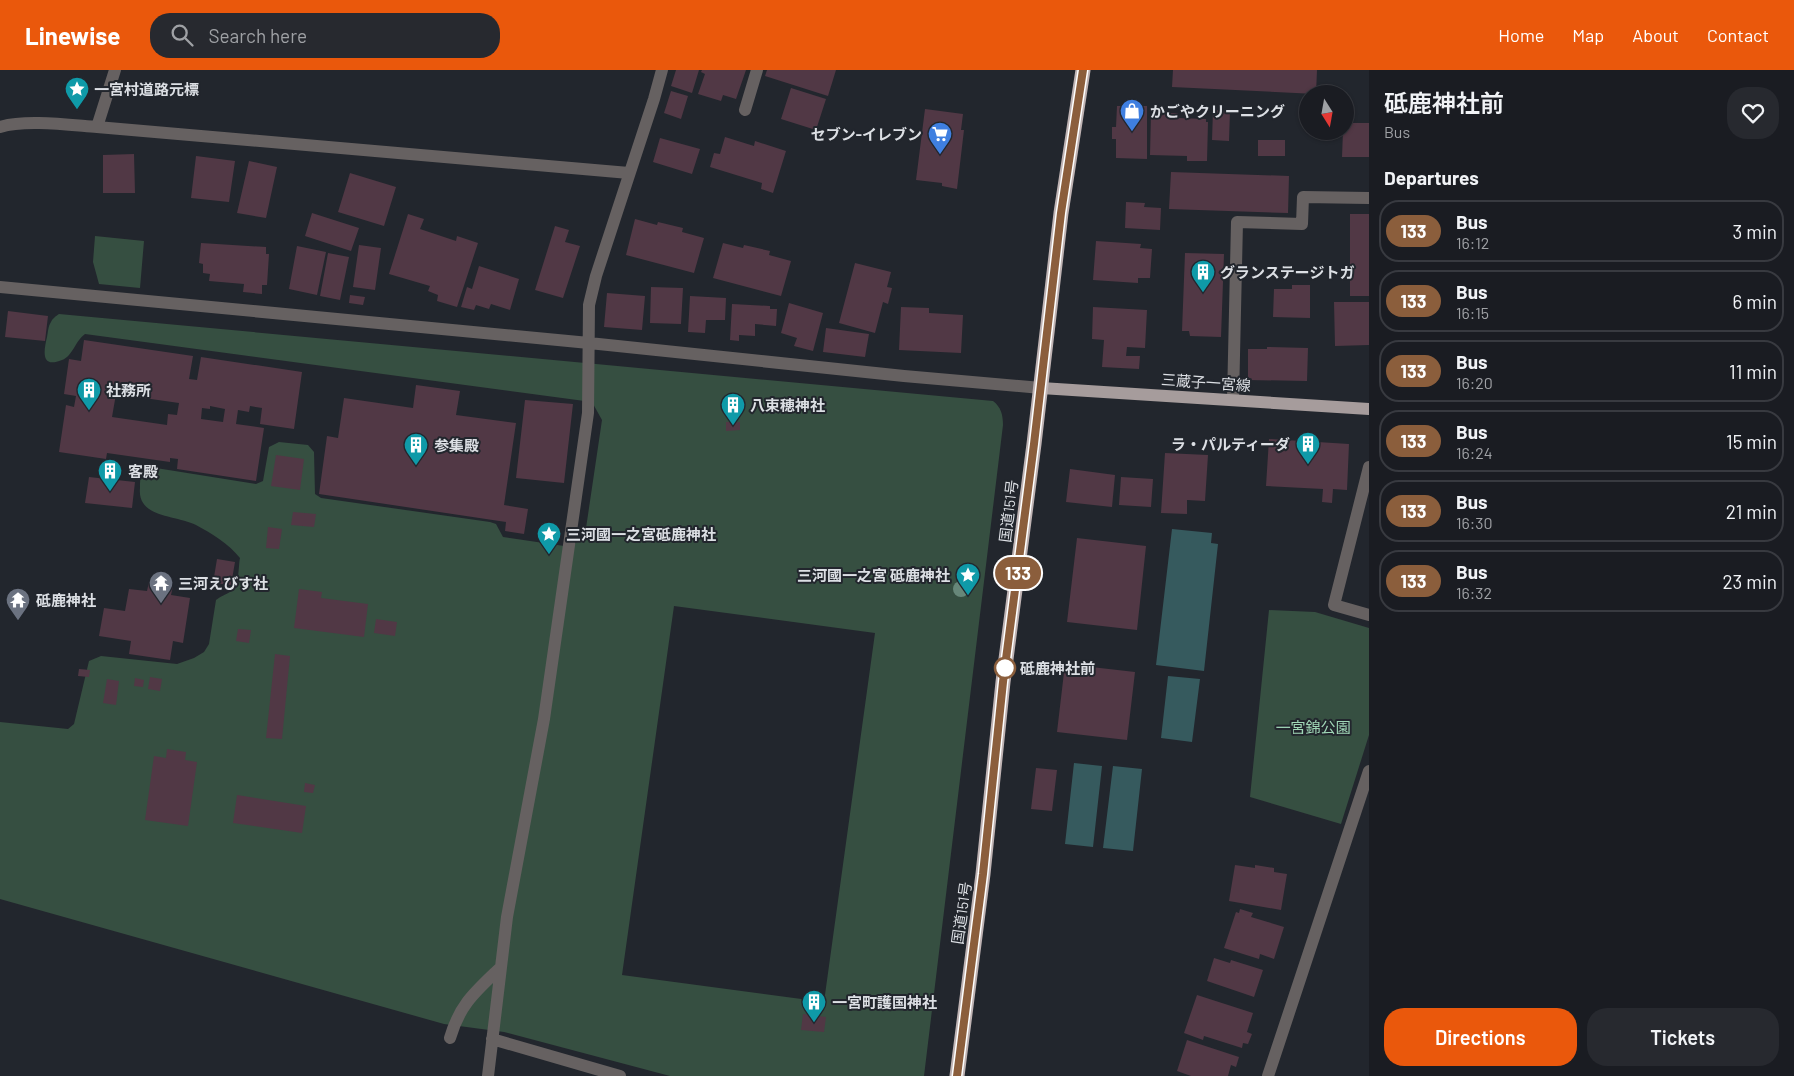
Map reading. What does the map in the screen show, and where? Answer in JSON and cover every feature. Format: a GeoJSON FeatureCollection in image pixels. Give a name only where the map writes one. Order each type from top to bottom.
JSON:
{"type":"FeatureCollection","features":[{"type":"Feature","properties":{"kind":"highway","name":"国道151号"},"geometry":{"type":"LineString","coordinates":[[957,1076],[983,874],[1003,682],[1041,388],[1061,213],[1083,70]]}},
{"type":"Feature","properties":{"kind":"main road","name":"三蔵子一宮線"},"geometry":{"type":"LineString","coordinates":[[1041,388],[1369,409]]}},
{"type":"Feature","properties":{"kind":"street"},"geometry":{"type":"LineString","coordinates":[[97,127],[116,70]]}},
{"type":"Feature","properties":{"kind":"street"},"geometry":{"type":"LineString","coordinates":[[488,1076],[508,909],[544,719],[588,413],[589,305],[662,70]]}},
{"type":"Feature","properties":{"kind":"street"},"geometry":{"type":"LineString","coordinates":[[745,110],[757,70]]}},
{"type":"Feature","properties":{"kind":"street"},"geometry":{"type":"LineString","coordinates":[[0,127],[31,124],[97,127],[629,173]]}},
{"type":"Feature","properties":{"kind":"street"},"geometry":{"type":"LineString","coordinates":[[1233,400],[1237,222],[1302,224],[1303,197],[1369,198]]}},
{"type":"Feature","properties":{"kind":"street"},"geometry":{"type":"LineString","coordinates":[[0,287],[1041,388]]}},
{"type":"Feature","properties":{"kind":"street"},"geometry":{"type":"LineString","coordinates":[[1369,467],[1334,605],[1369,615]]}},
{"type":"Feature","properties":{"kind":"street"},"geometry":{"type":"LineString","coordinates":[[1268,1076],[1369,770]]}},
{"type":"Feature","properties":{"kind":"street"},"geometry":{"type":"LineString","coordinates":[[450,1038],[455,1021],[471,996],[500,968]]}},
{"type":"Feature","properties":{"kind":"street"},"geometry":{"type":"LineString","coordinates":[[492,1039],[620,1076]]}},
{"type":"Feature","properties":{"kind":"green space"},"geometry":{"type":"Polygon","coordinates":[[[95,236],[144,241],[140,288],[99,284],[93,262],[95,236]]]}},
{"type":"Feature","properties":{"kind":"green space"},"geometry":{"type":"Polygon","coordinates":[[[59,314],[993,401],[996,403],[1003,418],[1003,425],[924,1076],[670,1076],[504,1032],[444,1024],[0,899],[0,722],[68,729],[74,724],[89,661],[101,656],[177,664],[194,658],[204,652],[209,644],[216,600],[236,586],[240,558],[236,553],[214,535],[196,525],[159,514],[145,505],[141,498],[140,480],[145,469],[156,468],[256,484],[263,481],[269,447],[279,442],[308,445],[314,452],[315,494],[321,498],[490,522],[496,524],[503,537],[571,547],[585,535],[602,420],[592,402],[85,334],[66,358],[50,362],[45,357],[49,325],[59,314]],[[674,606],[622,975],[824,1002],[875,633],[674,606]]]}},
{"type":"Feature","properties":{"kind":"green space","name":"一宮錦公園"},"geometry":{"type":"Polygon","coordinates":[[[1269,610],[1315,612],[1369,628],[1369,735],[1341,824],[1250,797],[1269,610]]]}},
{"type":"Feature","properties":{"kind":"water"},"geometry":{"type":"Polygon","coordinates":[[[1172,529],[1212,533],[1211,543],[1218,544],[1204,671],[1156,665],[1172,529]]]}},
{"type":"Feature","properties":{"kind":"water"},"geometry":{"type":"Polygon","coordinates":[[[1168,676],[1200,679],[1192,742],[1161,738],[1168,676]]]}},
{"type":"Feature","properties":{"kind":"water"},"geometry":{"type":"Polygon","coordinates":[[[1074,763],[1102,766],[1093,847],[1065,844],[1074,763]]]}},
{"type":"Feature","properties":{"kind":"water"},"geometry":{"type":"Polygon","coordinates":[[[1113,766],[1142,769],[1133,851],[1103,848],[1113,766]]]}},
{"type":"Feature","properties":{"kind":"building"},"geometry":{"type":"Polygon","coordinates":[[[676,70],[699,70],[692,93],[671,86],[676,70]]]}},
{"type":"Feature","properties":{"kind":"building"},"geometry":{"type":"Polygon","coordinates":[[[702,70],[746,70],[736,99],[723,95],[721,101],[698,94],[705,74],[701,72],[702,70]]]}},
{"type":"Feature","properties":{"kind":"building"},"geometry":{"type":"Polygon","coordinates":[[[767,70],[836,70],[828,96],[765,76],[767,70]]]}},
{"type":"Feature","properties":{"kind":"building"},"geometry":{"type":"Polygon","coordinates":[[[1173,70],[1317,70],[1316,85],[1299,85],[1299,93],[1172,87],[1173,70]]]}},
{"type":"Feature","properties":{"kind":"building"},"geometry":{"type":"Polygon","coordinates":[[[791,88],[826,99],[816,130],[781,119],[791,88]]]}},
{"type":"Feature","properties":{"kind":"building"},"geometry":{"type":"Polygon","coordinates":[[[671,91],[688,96],[681,119],[664,113],[671,91]]]}},
{"type":"Feature","properties":{"kind":"building"},"geometry":{"type":"Polygon","coordinates":[[[1117,106],[1147,106],[1147,159],[1116,158],[1116,139],[1112,139],[1112,127],[1116,127],[1117,106]]]}},
{"type":"Feature","properties":{"kind":"building","name":"セブン-イレブン"},"geometry":{"type":"Polygon","coordinates":[[[925,109],[963,114],[961,130],[964,130],[957,189],[942,186],[942,183],[916,180],[925,109]]]}},
{"type":"Feature","properties":{"kind":"building"},"geometry":{"type":"Polygon","coordinates":[[[1213,110],[1230,111],[1229,141],[1212,140],[1213,110]]]}},
{"type":"Feature","properties":{"kind":"building"},"geometry":{"type":"Polygon","coordinates":[[[1151,113],[1178,113],[1177,118],[1206,119],[1206,122],[1208,122],[1207,161],[1187,161],[1187,156],[1150,155],[1151,113]]]}},
{"type":"Feature","properties":{"kind":"building"},"geometry":{"type":"Polygon","coordinates":[[[1354,123],[1369,123],[1369,157],[1342,157],[1343,140],[1354,140],[1354,123]]]}},
{"type":"Feature","properties":{"kind":"building"},"geometry":{"type":"Polygon","coordinates":[[[725,137],[754,146],[755,141],[786,151],[773,193],[761,189],[762,183],[710,167],[714,153],[720,154],[725,137]]]}},
{"type":"Feature","properties":{"kind":"building"},"geometry":{"type":"Polygon","coordinates":[[[660,138],[700,149],[692,174],[653,162],[660,138]]]}},
{"type":"Feature","properties":{"kind":"building"},"geometry":{"type":"Polygon","coordinates":[[[1258,140],[1285,140],[1285,156],[1258,156],[1258,140]]]}},
{"type":"Feature","properties":{"kind":"building"},"geometry":{"type":"Polygon","coordinates":[[[134,154],[135,193],[103,193],[103,155],[134,154]]]}},
{"type":"Feature","properties":{"kind":"building"},"geometry":{"type":"Polygon","coordinates":[[[196,156],[235,161],[229,202],[191,198],[196,156]]]}},
{"type":"Feature","properties":{"kind":"building"},"geometry":{"type":"Polygon","coordinates":[[[249,161],[277,167],[266,218],[237,213],[249,161]]]}},
{"type":"Feature","properties":{"kind":"building"},"geometry":{"type":"Polygon","coordinates":[[[1171,172],[1289,176],[1288,213],[1169,209],[1171,172]]]}},
{"type":"Feature","properties":{"kind":"building"},"geometry":{"type":"Polygon","coordinates":[[[350,173],[396,187],[384,226],[338,212],[350,173]]]}},
{"type":"Feature","properties":{"kind":"building"},"geometry":{"type":"Polygon","coordinates":[[[1126,202],[1145,203],[1144,207],[1161,208],[1160,230],[1125,228],[1126,202]]]}},
{"type":"Feature","properties":{"kind":"building"},"geometry":{"type":"Polygon","coordinates":[[[312,213],[359,228],[351,251],[305,236],[312,213]]]}},
{"type":"Feature","properties":{"kind":"building"},"geometry":{"type":"Polygon","coordinates":[[[408,214],[424,219],[420,229],[456,241],[457,236],[478,243],[457,307],[437,301],[438,295],[428,291],[430,286],[389,274],[408,214]]]}},
{"type":"Feature","properties":{"kind":"building"},"geometry":{"type":"Polygon","coordinates":[[[1350,214],[1369,214],[1369,296],[1350,296],[1350,214]]]}},
{"type":"Feature","properties":{"kind":"building"},"geometry":{"type":"Polygon","coordinates":[[[635,219],[657,225],[658,222],[683,228],[682,232],[704,238],[694,273],[626,255],[635,219]]]}},
{"type":"Feature","properties":{"kind":"building"},"geometry":{"type":"Polygon","coordinates":[[[555,226],[569,230],[565,242],[580,246],[563,298],[535,290],[555,226]]]}},
{"type":"Feature","properties":{"kind":"building"},"geometry":{"type":"Polygon","coordinates":[[[1096,241],[1141,244],[1140,248],[1152,249],[1150,278],[1138,278],[1138,283],[1093,280],[1096,241]]]}},
{"type":"Feature","properties":{"kind":"building"},"geometry":{"type":"Polygon","coordinates":[[[201,243],[266,247],[266,254],[269,254],[267,285],[262,285],[262,294],[243,292],[244,284],[209,281],[210,274],[203,273],[203,264],[199,263],[201,243]]]}},
{"type":"Feature","properties":{"kind":"building"},"geometry":{"type":"Polygon","coordinates":[[[723,243],[743,248],[744,245],[770,251],[769,255],[791,261],[781,296],[713,278],[723,243]]]}},
{"type":"Feature","properties":{"kind":"building"},"geometry":{"type":"Polygon","coordinates":[[[359,245],[381,248],[375,290],[353,287],[359,245]]]}},
{"type":"Feature","properties":{"kind":"building"},"geometry":{"type":"Polygon","coordinates":[[[297,246],[326,252],[317,295],[289,289],[297,246]]]}},
{"type":"Feature","properties":{"kind":"building"},"geometry":{"type":"Polygon","coordinates":[[[328,253],[349,257],[340,300],[320,296],[328,253]]]}},
{"type":"Feature","properties":{"kind":"building","name":"グランステージトガ"},"geometry":{"type":"Polygon","coordinates":[[[1185,253],[1224,254],[1221,337],[1190,336],[1189,331],[1182,331],[1185,253]]]}},
{"type":"Feature","properties":{"kind":"building"},"geometry":{"type":"Polygon","coordinates":[[[855,263],[891,272],[887,287],[892,288],[888,304],[883,302],[875,333],[839,323],[855,263]]]}},
{"type":"Feature","properties":{"kind":"building"},"geometry":{"type":"Polygon","coordinates":[[[479,266],[519,279],[510,310],[491,304],[489,309],[476,305],[474,310],[461,307],[467,287],[472,289],[479,266]]]}},
{"type":"Feature","properties":{"kind":"building"},"geometry":{"type":"Polygon","coordinates":[[[1292,285],[1310,285],[1310,318],[1273,317],[1274,289],[1292,289],[1292,285]]]}},
{"type":"Feature","properties":{"kind":"building"},"geometry":{"type":"Polygon","coordinates":[[[651,287],[683,288],[681,324],[650,323],[651,287]]]}},
{"type":"Feature","properties":{"kind":"building"},"geometry":{"type":"Polygon","coordinates":[[[607,293],[645,296],[642,330],[604,327],[607,293]]]}},
{"type":"Feature","properties":{"kind":"building"},"geometry":{"type":"Polygon","coordinates":[[[350,295],[365,297],[363,305],[349,303],[350,295]]]}},
{"type":"Feature","properties":{"kind":"building"},"geometry":{"type":"Polygon","coordinates":[[[690,296],[726,298],[725,320],[706,320],[705,333],[688,332],[690,296]]]}},
{"type":"Feature","properties":{"kind":"building"},"geometry":{"type":"Polygon","coordinates":[[[1334,302],[1369,302],[1369,345],[1335,346],[1334,302]]]}},
{"type":"Feature","properties":{"kind":"building"},"geometry":{"type":"Polygon","coordinates":[[[789,303],[823,313],[813,351],[794,346],[797,338],[781,333],[789,303]]]}},
{"type":"Feature","properties":{"kind":"building"},"geometry":{"type":"Polygon","coordinates":[[[732,304],[770,306],[770,309],[777,309],[776,326],[755,324],[755,336],[739,335],[739,341],[730,340],[732,304]]]}},
{"type":"Feature","properties":{"kind":"building"},"geometry":{"type":"Polygon","coordinates":[[[901,307],[929,308],[929,313],[963,315],[961,353],[899,350],[901,307]]]}},
{"type":"Feature","properties":{"kind":"building"},"geometry":{"type":"Polygon","coordinates":[[[1093,307],[1147,310],[1145,348],[1127,347],[1126,356],[1140,356],[1139,369],[1102,367],[1104,340],[1092,339],[1093,307]]]}},
{"type":"Feature","properties":{"kind":"building"},"geometry":{"type":"Polygon","coordinates":[[[8,311],[48,316],[45,341],[5,337],[8,311]]]}},
{"type":"Feature","properties":{"kind":"building"},"geometry":{"type":"Polygon","coordinates":[[[826,328],[869,334],[865,357],[823,352],[826,328]]]}},
{"type":"Feature","properties":{"kind":"building","name":"社務所"},"geometry":{"type":"Polygon","coordinates":[[[84,340],[193,356],[189,379],[197,380],[201,357],[302,372],[294,429],[260,424],[262,408],[250,406],[249,412],[238,410],[236,424],[264,428],[256,481],[177,469],[178,459],[170,458],[170,462],[107,453],[106,459],[59,452],[66,405],[74,407],[76,396],[64,394],[69,359],[81,361],[84,340]],[[116,394],[112,417],[167,425],[168,414],[177,415],[179,403],[116,394]],[[210,406],[210,409],[202,408],[201,419],[223,422],[225,409],[210,406]]]}},
{"type":"Feature","properties":{"kind":"building"},"geometry":{"type":"Polygon","coordinates":[[[1267,347],[1308,348],[1307,381],[1248,380],[1248,349],[1267,349],[1267,347]]]}},
{"type":"Feature","properties":{"kind":"building","name":"参集殿"},"geometry":{"type":"Polygon","coordinates":[[[416,385],[460,391],[456,415],[516,423],[504,505],[528,509],[524,534],[505,531],[506,522],[319,494],[327,436],[338,438],[344,398],[413,408],[416,385]]]}},
{"type":"Feature","properties":{"kind":"building"},"geometry":{"type":"Polygon","coordinates":[[[525,400],[573,404],[564,483],[516,478],[525,400]]]}},
{"type":"Feature","properties":{"kind":"building","name":"八束穂神社"},"geometry":{"type":"Polygon","coordinates":[[[726,422],[740,422],[740,430],[726,431],[726,422]]]}},
{"type":"Feature","properties":{"kind":"building","name":"ラ・パルティーダ"},"geometry":{"type":"Polygon","coordinates":[[[1269,439],[1349,444],[1347,490],[1333,489],[1332,503],[1322,502],[1323,489],[1266,486],[1269,439]]]}},
{"type":"Feature","properties":{"kind":"building"},"geometry":{"type":"Polygon","coordinates":[[[1165,453],[1208,455],[1205,501],[1187,500],[1187,514],[1161,513],[1165,453]]]}},
{"type":"Feature","properties":{"kind":"building"},"geometry":{"type":"Polygon","coordinates":[[[276,455],[304,459],[300,490],[271,486],[276,455]]]}},
{"type":"Feature","properties":{"kind":"building"},"geometry":{"type":"Polygon","coordinates":[[[1070,469],[1115,475],[1112,507],[1066,502],[1070,469]]]}},
{"type":"Feature","properties":{"kind":"building","name":"客殿"},"geometry":{"type":"Polygon","coordinates":[[[89,477],[135,482],[132,508],[85,503],[89,477]]]}},
{"type":"Feature","properties":{"kind":"building"},"geometry":{"type":"Polygon","coordinates":[[[1121,477],[1153,479],[1151,507],[1119,505],[1121,477]]]}},
{"type":"Feature","properties":{"kind":"building"},"geometry":{"type":"Polygon","coordinates":[[[293,512],[316,514],[314,527],[291,525],[293,512]]]}},
{"type":"Feature","properties":{"kind":"building"},"geometry":{"type":"Polygon","coordinates":[[[268,527],[282,529],[279,549],[266,548],[268,527]]]}},
{"type":"Feature","properties":{"kind":"building"},"geometry":{"type":"Polygon","coordinates":[[[1077,538],[1146,546],[1137,630],[1067,622],[1077,538]]]}},
{"type":"Feature","properties":{"kind":"building"},"geometry":{"type":"Polygon","coordinates":[[[217,559],[235,562],[231,585],[213,583],[217,559]]]}},
{"type":"Feature","properties":{"kind":"building"},"geometry":{"type":"Polygon","coordinates":[[[149,582],[173,586],[171,595],[190,598],[183,643],[173,641],[170,660],[129,654],[131,641],[99,636],[104,608],[125,611],[129,589],[147,591],[149,582]]]}},
{"type":"Feature","properties":{"kind":"building"},"geometry":{"type":"Polygon","coordinates":[[[299,589],[322,592],[321,598],[368,604],[364,637],[294,628],[299,589]]]}},
{"type":"Feature","properties":{"kind":"building"},"geometry":{"type":"Polygon","coordinates":[[[376,619],[397,622],[395,636],[374,633],[376,619]]]}},
{"type":"Feature","properties":{"kind":"building"},"geometry":{"type":"Polygon","coordinates":[[[238,629],[251,630],[249,643],[236,641],[238,629]]]}},
{"type":"Feature","properties":{"kind":"building"},"geometry":{"type":"Polygon","coordinates":[[[275,654],[290,656],[282,739],[266,738],[275,654]]]}},
{"type":"Feature","properties":{"kind":"building"},"geometry":{"type":"Polygon","coordinates":[[[1065,664],[1135,672],[1127,740],[1057,732],[1065,664]]]}},
{"type":"Feature","properties":{"kind":"building"},"geometry":{"type":"Polygon","coordinates":[[[79,669],[90,670],[89,677],[78,676],[79,669]]]}},
{"type":"Feature","properties":{"kind":"building"},"geometry":{"type":"Polygon","coordinates":[[[150,677],[162,679],[160,691],[148,689],[150,677]]]}},
{"type":"Feature","properties":{"kind":"building"},"geometry":{"type":"Polygon","coordinates":[[[135,678],[144,680],[143,687],[134,686],[135,678]]]}},
{"type":"Feature","properties":{"kind":"building"},"geometry":{"type":"Polygon","coordinates":[[[107,679],[119,681],[116,705],[103,703],[107,679]]]}},
{"type":"Feature","properties":{"kind":"building"},"geometry":{"type":"Polygon","coordinates":[[[167,749],[186,752],[185,760],[197,762],[188,826],[145,820],[154,756],[166,758],[167,749]]]}},
{"type":"Feature","properties":{"kind":"building"},"geometry":{"type":"Polygon","coordinates":[[[1036,768],[1057,770],[1052,811],[1031,809],[1036,768]]]}},
{"type":"Feature","properties":{"kind":"building"},"geometry":{"type":"Polygon","coordinates":[[[305,783],[315,785],[313,793],[304,792],[305,783]]]}},
{"type":"Feature","properties":{"kind":"building"},"geometry":{"type":"Polygon","coordinates":[[[237,795],[306,806],[302,833],[233,823],[237,795]]]}},
{"type":"Feature","properties":{"kind":"building"},"geometry":{"type":"Polygon","coordinates":[[[1235,865],[1255,868],[1255,865],[1274,868],[1274,872],[1287,874],[1281,910],[1229,901],[1235,865]]]}},
{"type":"Feature","properties":{"kind":"building"},"geometry":{"type":"Polygon","coordinates":[[[1240,909],[1253,913],[1251,917],[1284,927],[1274,959],[1260,954],[1259,959],[1224,948],[1236,912],[1239,913],[1240,909]]]}},
{"type":"Feature","properties":{"kind":"building"},"geometry":{"type":"Polygon","coordinates":[[[1214,958],[1230,963],[1231,960],[1263,970],[1254,997],[1207,981],[1214,958]]]}},
{"type":"Feature","properties":{"kind":"building"},"geometry":{"type":"Polygon","coordinates":[[[1197,995],[1253,1013],[1247,1032],[1252,1034],[1248,1044],[1243,1043],[1242,1048],[1204,1036],[1203,1040],[1184,1033],[1197,995]]]}},
{"type":"Feature","properties":{"kind":"building","name":"一宮町護国神社"},"geometry":{"type":"Polygon","coordinates":[[[803,1014],[826,1017],[824,1032],[801,1030],[803,1014]]]}},
{"type":"Feature","properties":{"kind":"building"},"geometry":{"type":"Polygon","coordinates":[[[1187,1040],[1239,1057],[1236,1067],[1231,1065],[1228,1076],[1191,1076],[1177,1071],[1187,1040]]]}},
{"type":"Feature","properties":{"kind":"bus line","name":"133"},"geometry":{"type":"LineString","coordinates":[[957,1076],[983,874],[1003,682],[1034,444],[1061,213],[1083,70]]}},
{"type":"Feature","properties":{"kind":"place","name":"一宮村道路元標"},"geometry":{"type":"Point","coordinates":[77,110]}},
{"type":"Feature","properties":{"kind":"place","name":"かごやクリーニング"},"geometry":{"type":"Point","coordinates":[1132,132]}},
{"type":"Feature","properties":{"kind":"place","name":"セブン-イレブン"},"geometry":{"type":"Point","coordinates":[940,155]}},
{"type":"Feature","properties":{"kind":"place","name":"グランステージトガ"},"geometry":{"type":"Point","coordinates":[1203,293]}},
{"type":"Feature","properties":{"kind":"place","name":"社務所"},"geometry":{"type":"Point","coordinates":[89,411]}},
{"type":"Feature","properties":{"kind":"place","name":"八束穂神社"},"geometry":{"type":"Point","coordinates":[733,426]}},
{"type":"Feature","properties":{"kind":"place","name":"ラ・パルティーダ"},"geometry":{"type":"Point","coordinates":[1308,465]}},
{"type":"Feature","properties":{"kind":"place","name":"参集殿"},"geometry":{"type":"Point","coordinates":[416,466]}},
{"type":"Feature","properties":{"kind":"place","name":"客殿"},"geometry":{"type":"Point","coordinates":[110,492]}},
{"type":"Feature","properties":{"kind":"place","name":"三河國一之宮砥鹿神社"},"geometry":{"type":"Point","coordinates":[549,555]}},
{"type":"Feature","properties":{"kind":"place","name":"三河國一之宮 砥鹿神社"},"geometry":{"type":"Point","coordinates":[968,596]}},
{"type":"Feature","properties":{"kind":"place","name":"三河えびす社"},"geometry":{"type":"Point","coordinates":[161,604]}},
{"type":"Feature","properties":{"kind":"place","name":"砥鹿神社"},"geometry":{"type":"Point","coordinates":[18,621]}},
{"type":"Feature","properties":{"kind":"place","name":"砥鹿神社前"},"geometry":{"type":"Point","coordinates":[1005,668]}},
{"type":"Feature","properties":{"kind":"place","name":"一宮町護国神社"},"geometry":{"type":"Point","coordinates":[814,1023]}}]}
